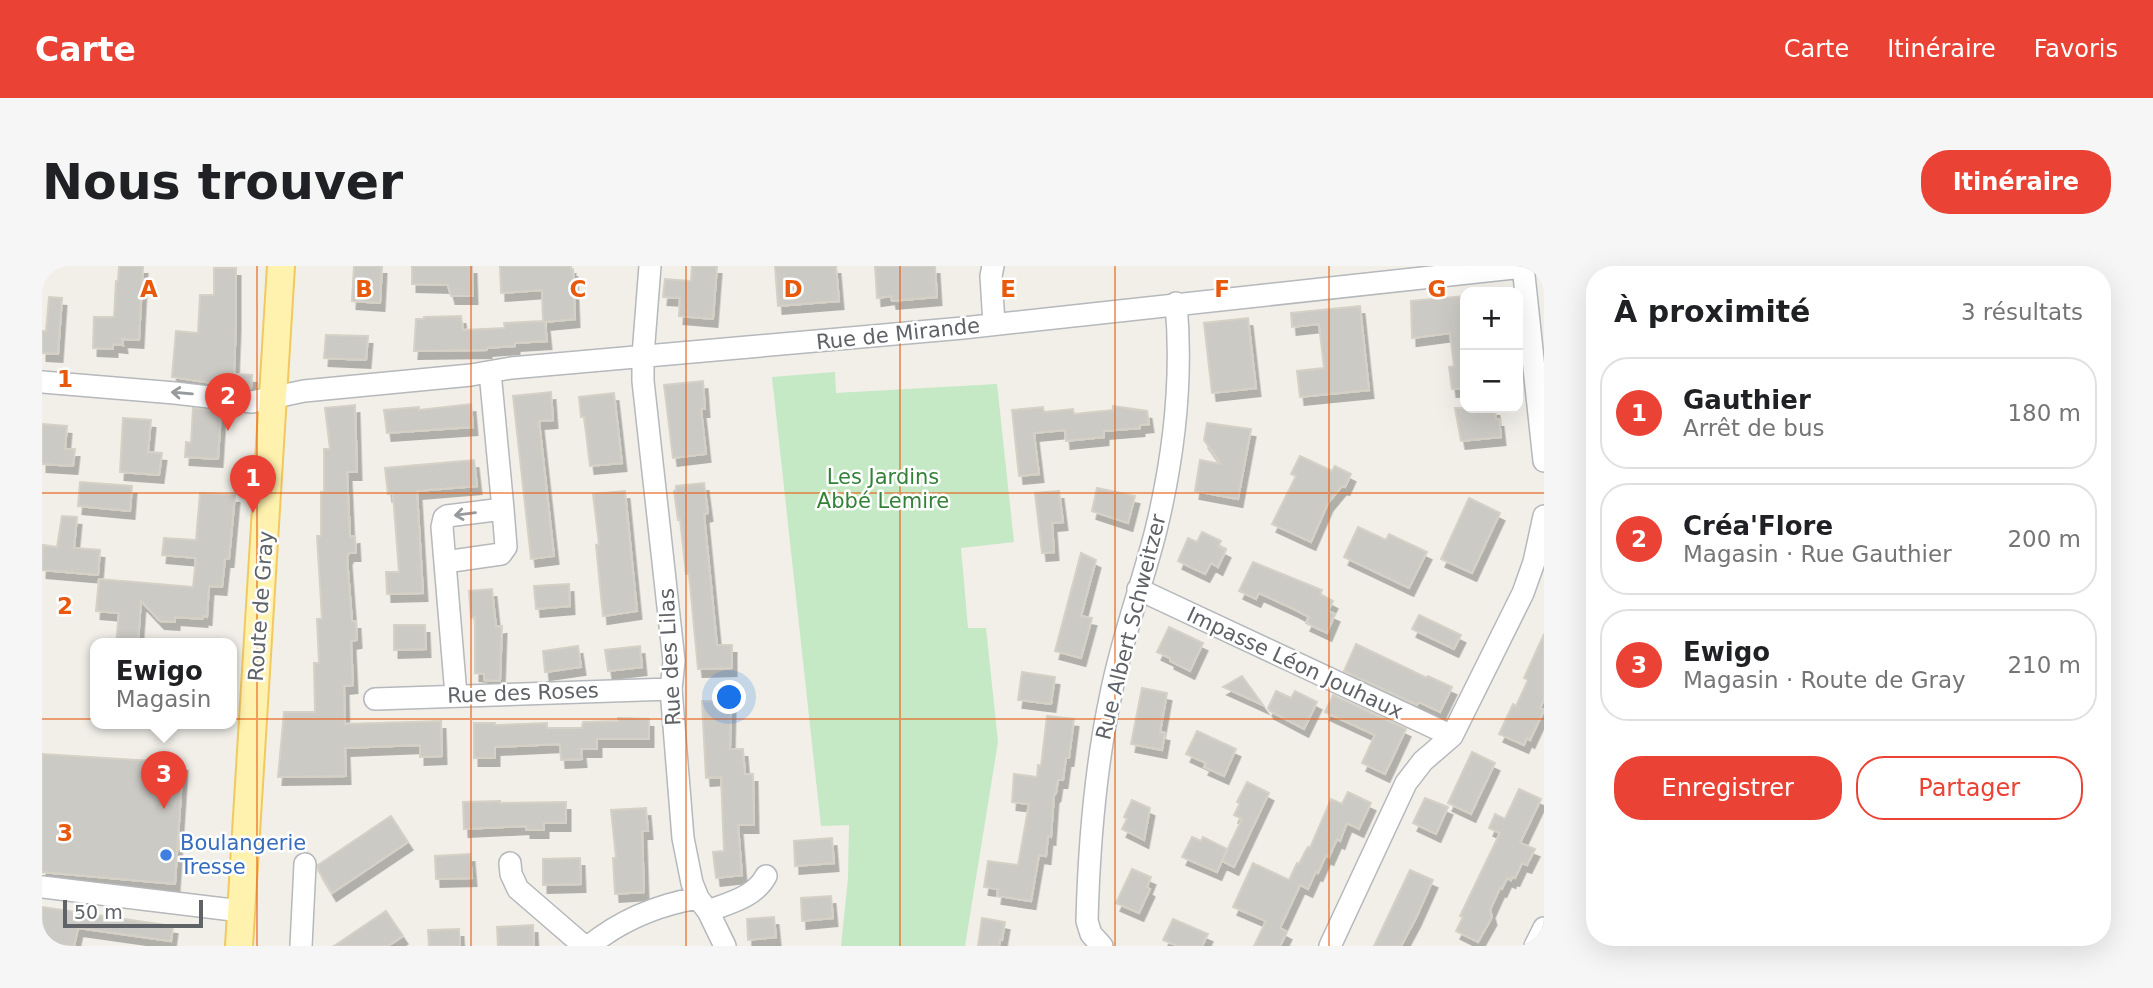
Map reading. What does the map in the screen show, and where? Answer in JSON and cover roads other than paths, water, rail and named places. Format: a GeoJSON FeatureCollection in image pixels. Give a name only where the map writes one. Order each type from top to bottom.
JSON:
{"type":"FeatureCollection","features":[{"type":"Feature","properties":{"kind":"main road","name":"Route de Gray"},"geometry":{"type":"LineString","coordinates":[[239,946],[281,266]]}},
{"type":"Feature","properties":{"kind":"street","name":"Rue des Lilas"},"geometry":{"type":"LineString","coordinates":[[650,266],[643,382],[674,661],[671,689],[683,838],[692,883],[725,946]]}},
{"type":"Feature","properties":{"kind":"street"},"geometry":{"type":"LineString","coordinates":[[993,266],[991,276],[994,324]]}},
{"type":"Feature","properties":{"kind":"street","name":"Rue de Mirande"},"geometry":{"type":"LineString","coordinates":[[42,382],[252,402],[304,391],[511,368],[994,324],[1523,267]]}},
{"type":"Feature","properties":{"kind":"street"},"geometry":{"type":"LineString","coordinates":[[1523,267],[1541,401],[1544,461]]}},
{"type":"Feature","properties":{"kind":"street","name":"Rue Albert Schweitzer"},"geometry":{"type":"LineString","coordinates":[[1102,946],[1091,934],[1087,921],[1092,823],[1099,761],[1111,692],[1156,531],[1172,453],[1179,362],[1176,303]]}},
{"type":"Feature","properties":{"kind":"street"},"geometry":{"type":"LineString","coordinates":[[445,562],[502,554],[506,547],[490,372]]}},
{"type":"Feature","properties":{"kind":"street"},"geometry":{"type":"LineString","coordinates":[[456,695],[442,527],[444,518],[503,509]]}},
{"type":"Feature","properties":{"kind":"street"},"geometry":{"type":"LineString","coordinates":[[1330,946],[1406,783],[1423,761],[1452,736],[1523,593],[1543,526]]}},
{"type":"Feature","properties":{"kind":"street","name":"Impasse Léon Jouhaux"},"geometry":{"type":"LineString","coordinates":[[1138,589],[1452,736]]}},
{"type":"Feature","properties":{"kind":"street","name":"Rue des Roses"},"geometry":{"type":"LineString","coordinates":[[375,699],[671,689]]}},
{"type":"Feature","properties":{"kind":"street"},"geometry":{"type":"LineString","coordinates":[[510,863],[511,874],[519,889],[587,946],[637,916],[681,901],[703,905],[751,894],[760,887],[766,876]]}},
{"type":"Feature","properties":{"kind":"street"},"geometry":{"type":"LineString","coordinates":[[301,946],[305,864]]}},
{"type":"Feature","properties":{"kind":"street"},"geometry":{"type":"LineString","coordinates":[[42,887],[241,911]]}},
{"type":"Feature","properties":{"kind":"street"},"geometry":{"type":"LineString","coordinates":[[1535,946],[1544,928]]}},
{"type":"Feature","properties":{"kind":"place","name":"Créa'Flore"},"geometry":{"type":"Point","coordinates":[228,431]}},
{"type":"Feature","properties":{"kind":"place","name":"Gauthier"},"geometry":{"type":"Point","coordinates":[253,513]}},
{"type":"Feature","properties":{"kind":"place","name":"Ewigo"},"geometry":{"type":"Point","coordinates":[164,809]}},
{"type":"Feature","properties":{"kind":"place","name":"Boulangerie Tresse"},"geometry":{"type":"Point","coordinates":[166,855]}},
{"type":"Feature","properties":{"kind":"park label","name":"Les Jardins Abbé Lemire"},"geometry":{"type":"Point","coordinates":[883,489]}}]}
